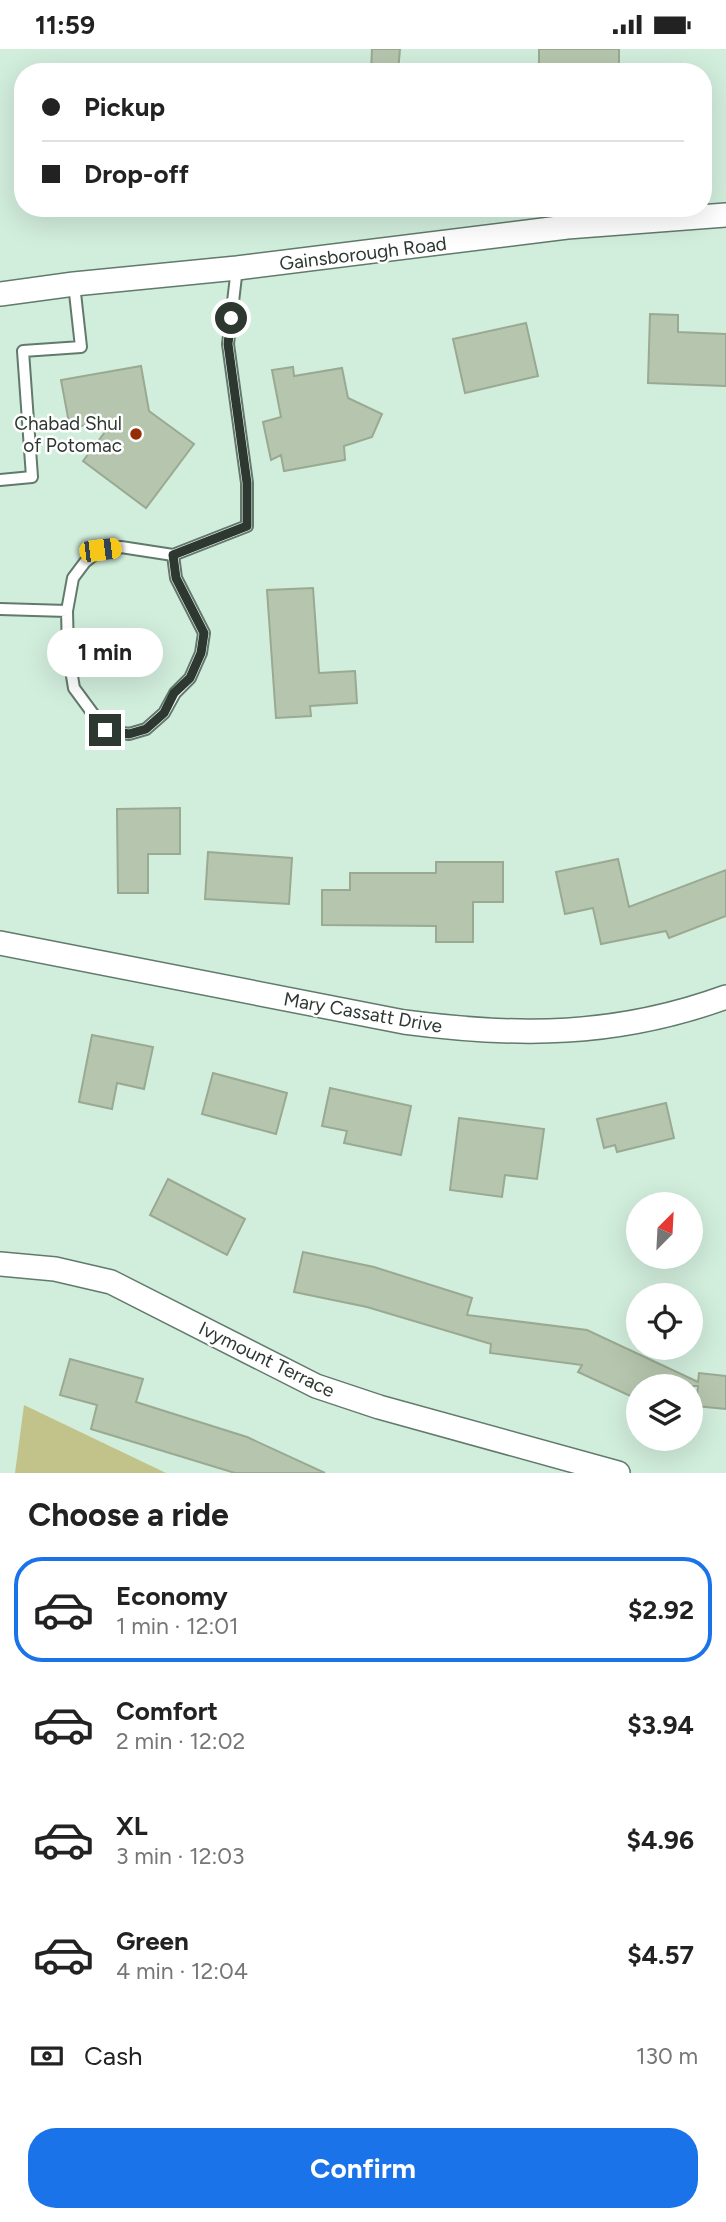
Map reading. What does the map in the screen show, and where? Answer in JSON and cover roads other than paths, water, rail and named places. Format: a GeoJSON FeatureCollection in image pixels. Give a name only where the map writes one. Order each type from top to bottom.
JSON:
{"type":"FeatureCollection","features":[{"type":"Feature","properties":{"kind":"street","name":"Gainsborough Road"},"geometry":{"type":"LineString","coordinates":[[0,294],[567,227],[700,217]]}},
{"type":"Feature","properties":{"kind":"street","name":"Mary Cassatt Drive"},"geometry":{"type":"LineString","coordinates":[[0,943],[390,1019],[461,1030],[561,1032],[604,1028],[693,1009],[726,997]]}},
{"type":"Feature","properties":{"kind":"street","name":"Ivymount Terrace"},"geometry":{"type":"LineString","coordinates":[[0,1264],[55,1269],[111,1282],[316,1386],[379,1407],[618,1473]]}},
{"type":"Feature","properties":{"kind":"lane"},"geometry":{"type":"LineString","coordinates":[[173,555],[176,578],[204,633],[201,653],[190,678],[174,693],[164,713],[146,729],[129,734],[105,730],[74,688],[68,652],[67,611],[72,578],[85,562],[100,550],[121,547],[173,555],[247,526],[247,483],[228,344],[237,268]]}},
{"type":"Feature","properties":{"kind":"lane"},"geometry":{"type":"LineString","coordinates":[[0,480],[32,477],[23,351],[81,347],[74,284]]}},
{"type":"Feature","properties":{"kind":"lane"},"geometry":{"type":"LineString","coordinates":[[0,609],[67,611]]}},
{"type":"Feature","properties":{"kind":"place","name":"Chabad Shul of Potomac"},"geometry":{"type":"Point","coordinates":[136,434]}}]}
